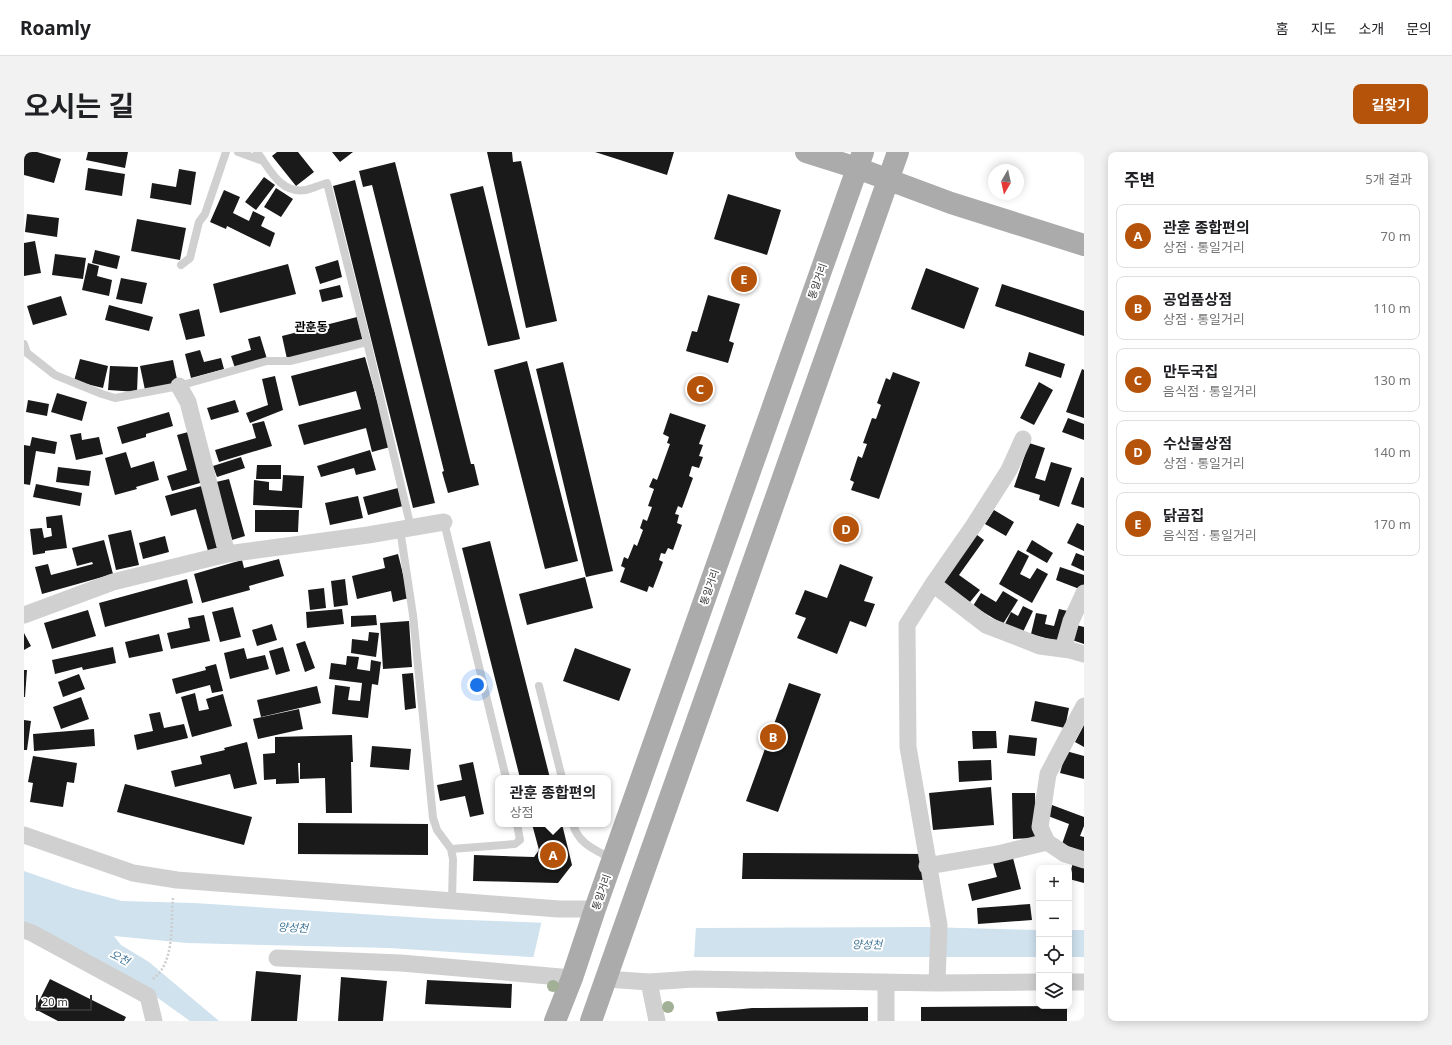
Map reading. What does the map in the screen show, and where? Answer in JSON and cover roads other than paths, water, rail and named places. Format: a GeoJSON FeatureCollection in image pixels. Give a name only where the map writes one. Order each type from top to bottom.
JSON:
{"type":"FeatureCollection","features":[{"type":"Feature","properties":{"kind":"main road"},"geometry":{"type":"LineString","coordinates":[[806,152],[860,160],[888,179],[951,202],[1084,245]]}},
{"type":"Feature","properties":{"kind":"main road"},"geometry":{"type":"LineString","coordinates":[[591,1021],[898,152]]}},
{"type":"Feature","properties":{"kind":"main road","name":"통일거리"},"geometry":{"type":"LineString","coordinates":[[555,1021],[572,978],[595,909],[860,160]]}},
{"type":"Feature","properties":{"kind":"street"},"geometry":{"type":"LineString","coordinates":[[179,386],[188,402],[226,554]]}},
{"type":"Feature","properties":{"kind":"street"},"geometry":{"type":"LineString","coordinates":[[936,983],[938,964],[938,925],[908,747],[908,625],[933,584],[974,525],[1009,470],[1023,439]]}},
{"type":"Feature","properties":{"kind":"street"},"geometry":{"type":"LineString","coordinates":[[24,615],[113,582],[226,554],[281,548],[444,522]]}},
{"type":"Feature","properties":{"kind":"street"},"geometry":{"type":"LineString","coordinates":[[933,584],[986,625],[1040,646],[1084,654]]}},
{"type":"Feature","properties":{"kind":"street"},"geometry":{"type":"LineString","coordinates":[[1063,649],[1072,621],[1084,593]]}},
{"type":"Feature","properties":{"kind":"street"},"geometry":{"type":"LineString","coordinates":[[1084,706],[1048,774],[1040,826],[1047,842],[1065,854],[1084,860]]}},
{"type":"Feature","properties":{"kind":"street"},"geometry":{"type":"LineString","coordinates":[[24,835],[133,873],[177,880],[559,909],[595,909]]}},
{"type":"Feature","properties":{"kind":"street"},"geometry":{"type":"LineString","coordinates":[[928,866],[998,854],[1047,842]]}},
{"type":"Feature","properties":{"kind":"street"},"geometry":{"type":"LineString","coordinates":[[24,930],[148,996],[154,1021]]}},
{"type":"Feature","properties":{"kind":"street"},"geometry":{"type":"LineString","coordinates":[[277,958],[401,963],[572,978]]}},
{"type":"Feature","properties":{"kind":"street"},"geometry":{"type":"LineString","coordinates":[[606,979],[649,982],[694,979],[936,983],[1036,982]]}},
{"type":"Feature","properties":{"kind":"street"},"geometry":{"type":"LineString","coordinates":[[649,982],[657,1021]]}},
{"type":"Feature","properties":{"kind":"street"},"geometry":{"type":"LineString","coordinates":[[886,982],[886,1021]]}},
{"type":"Feature","properties":{"kind":"street"},"geometry":{"type":"LineString","coordinates":[[1072,982],[1084,982]]}},
{"type":"Feature","properties":{"kind":"lane"},"geometry":{"type":"LineString","coordinates":[[181,265],[190,258],[199,222],[205,214],[226,152]]}},
{"type":"Feature","properties":{"kind":"lane"},"geometry":{"type":"LineString","coordinates":[[238,152],[264,161]]}},
{"type":"Feature","properties":{"kind":"lane"},"geometry":{"type":"LineString","coordinates":[[257,152],[282,184],[291,190],[306,190],[327,183],[367,342],[405,528],[433,818],[437,830],[451,849],[454,859],[452,900]]}},
{"type":"Feature","properties":{"kind":"lane"},"geometry":{"type":"LineString","coordinates":[[24,344],[27,353],[55,375],[115,398],[179,386],[266,361],[290,361],[367,342]]}},
{"type":"Feature","properties":{"kind":"lane"},"geometry":{"type":"LineString","coordinates":[[444,522],[505,775]]}},
{"type":"Feature","properties":{"kind":"lane"},"geometry":{"type":"LineString","coordinates":[[539,686],[561,775]]}},
{"type":"Feature","properties":{"kind":"lane"},"geometry":{"type":"LineString","coordinates":[[451,849],[515,844],[520,840],[518,827]]}},
{"type":"Feature","properties":{"kind":"lane"},"geometry":{"type":"LineString","coordinates":[[574,827],[582,842],[613,859]]}},
{"type":"Feature","properties":{"kind":"water"},"geometry":{"type":"Polygon","coordinates":[[[24,871],[73,888],[122,901],[194,903],[439,919],[696,928],[924,927],[1036,930],[1036,957],[530,957],[389,948],[187,943],[114,936],[121,945],[149,962],[219,1021],[190,1021],[141,986],[24,924],[24,871]]]}},
{"type":"Feature","properties":{"kind":"water"},"geometry":{"type":"Polygon","coordinates":[[[1072,930],[1084,930],[1084,957],[1072,957],[1072,930]]]}},
{"type":"Feature","properties":{"kind":"place","name":"닭곰집"},"geometry":{"type":"Point","coordinates":[744,279]}},
{"type":"Feature","properties":{"kind":"place","name":"만두국집"},"geometry":{"type":"Point","coordinates":[700,389]}},
{"type":"Feature","properties":{"kind":"place","name":"수산물상점"},"geometry":{"type":"Point","coordinates":[846,529]}},
{"type":"Feature","properties":{"kind":"place","name":"공업품상점"},"geometry":{"type":"Point","coordinates":[773,737]}},
{"type":"Feature","properties":{"kind":"place","name":"관훈 종합편의"},"geometry":{"type":"Point","coordinates":[553,855]}},
{"type":"Feature","properties":{"kind":"district","name":"관훈동"},"geometry":{"type":"Point","coordinates":[311,326]}},
{"type":"Feature","properties":{"kind":"water label","name":"양성천"},"geometry":{"type":"Point","coordinates":[293,927]}},
{"type":"Feature","properties":{"kind":"water label","name":"양성천"},"geometry":{"type":"Point","coordinates":[867,944]}},
{"type":"Feature","properties":{"kind":"water label","name":"오천"},"geometry":{"type":"Point","coordinates":[120,957]}}]}
